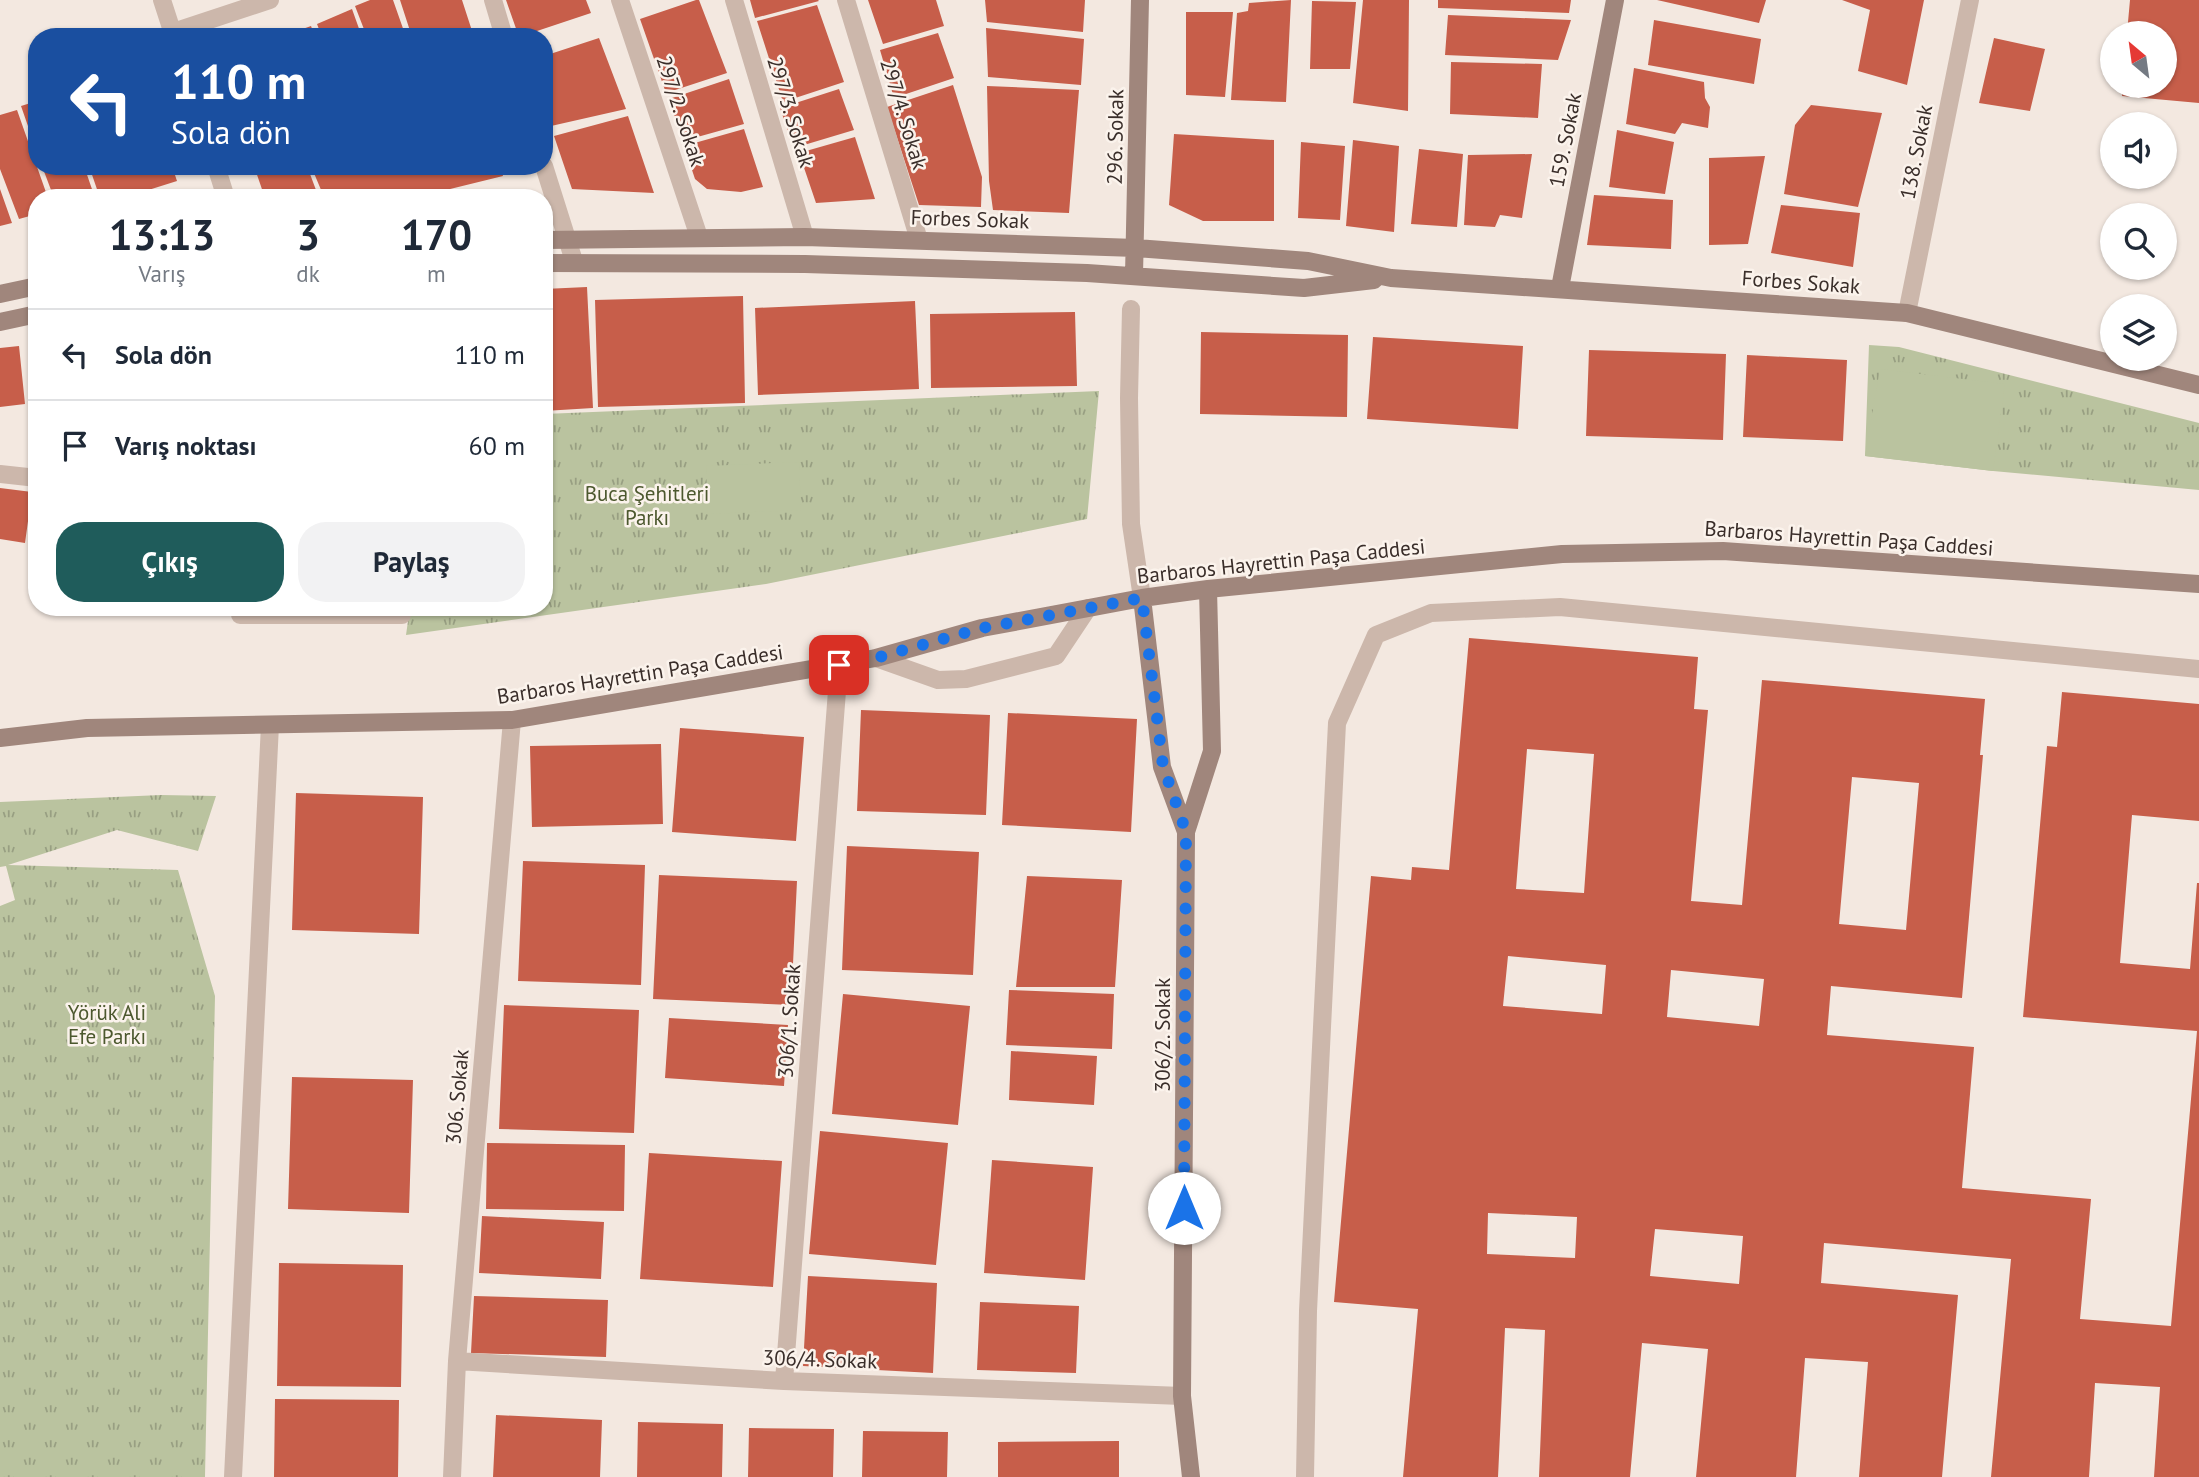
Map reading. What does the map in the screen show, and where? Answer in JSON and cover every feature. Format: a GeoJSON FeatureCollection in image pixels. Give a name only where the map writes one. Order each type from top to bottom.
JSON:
{"type":"FeatureCollection","features":[{"type":"Feature","properties":{"kind":"main road","name":"296. Sokak"},"geometry":{"type":"LineString","coordinates":[[1134,275],[1140,0]]}},
{"type":"Feature","properties":{"kind":"main road","name":"159. Sokak"},"geometry":{"type":"LineString","coordinates":[[1560,288],[1615,0]]}},
{"type":"Feature","properties":{"kind":"main road","name":"Forbes Sokak"},"geometry":{"type":"LineString","coordinates":[[553,240],[805,237],[1136,247],[1308,261],[1391,278],[1907,313],[2199,385]]}},
{"type":"Feature","properties":{"kind":"main road","name":"Forbes Sokak"},"geometry":{"type":"LineString","coordinates":[[553,262],[805,264],[1134,275],[1304,288],[1391,278]]}},
{"type":"Feature","properties":{"kind":"main road"},"geometry":{"type":"LineString","coordinates":[[0,294],[28,288]]}},
{"type":"Feature","properties":{"kind":"main road"},"geometry":{"type":"LineString","coordinates":[[0,321],[28,316]]}},
{"type":"Feature","properties":{"kind":"main road","name":"Barbaros Hayrettin Paşa Caddesi"},"geometry":{"type":"LineString","coordinates":[[0,738],[87,728],[512,720],[876,658],[982,628],[1142,598],[1562,554],[1723,551],[2199,584]]}},
{"type":"Feature","properties":{"kind":"main road"},"geometry":{"type":"LineString","coordinates":[[1186,832],[1212,751],[1208,589]]}},
{"type":"Feature","properties":{"kind":"main road","name":"306/2. Sokak"},"geometry":{"type":"LineString","coordinates":[[1142,598],[1163,766],[1186,832],[1182,1396],[1191,1477]]}},
{"type":"Feature","properties":{"kind":"street"},"geometry":{"type":"LineString","coordinates":[[162,0],[171,28]]}},
{"type":"Feature","properties":{"kind":"street"},"geometry":{"type":"LineString","coordinates":[[192,28],[270,0]]}},
{"type":"Feature","properties":{"kind":"street"},"geometry":{"type":"LineString","coordinates":[[493,0],[501,28]]}},
{"type":"Feature","properties":{"kind":"street","name":"297/2. Sokak"},"geometry":{"type":"LineString","coordinates":[[620,0],[699,237]]}},
{"type":"Feature","properties":{"kind":"street","name":"297/3. Sokak"},"geometry":{"type":"LineString","coordinates":[[734,0],[805,237]]}},
{"type":"Feature","properties":{"kind":"street","name":"297/4. Sokak"},"geometry":{"type":"LineString","coordinates":[[846,0],[919,240]]}},
{"type":"Feature","properties":{"kind":"street","name":"138. Sokak"},"geometry":{"type":"LineString","coordinates":[[1907,313],[1970,0]]}},
{"type":"Feature","properties":{"kind":"street"},"geometry":{"type":"LineString","coordinates":[[553,194],[574,261]]}},
{"type":"Feature","properties":{"kind":"street"},"geometry":{"type":"LineString","coordinates":[[1131,309],[1131,524],[1142,598]]}},
{"type":"Feature","properties":{"kind":"street"},"geometry":{"type":"LineString","coordinates":[[0,474],[28,477]]}},
{"type":"Feature","properties":{"kind":"street"},"geometry":{"type":"LineString","coordinates":[[1305,1477],[1308,1298],[1337,723],[1376,635],[1431,613],[1560,607],[2199,669]]}},
{"type":"Feature","properties":{"kind":"street"},"geometry":{"type":"LineString","coordinates":[[876,658],[938,680],[966,679],[1056,656],[1088,608]]}},
{"type":"Feature","properties":{"kind":"street","name":"306/1. Sokak"},"geometry":{"type":"LineString","coordinates":[[784,1381],[839,665]]}},
{"type":"Feature","properties":{"kind":"street","name":"306. Sokak"},"geometry":{"type":"LineString","coordinates":[[452,1477],[457,1361],[512,720]]}},
{"type":"Feature","properties":{"kind":"street"},"geometry":{"type":"LineString","coordinates":[[233,1477],[270,725]]}},
{"type":"Feature","properties":{"kind":"street","name":"306/4. Sokak"},"geometry":{"type":"LineString","coordinates":[[457,1361],[784,1381],[1182,1396]]}},
{"type":"Feature","properties":{"kind":"green space"},"geometry":{"type":"Polygon","coordinates":[[[1869,345],[1899,347],[2199,423],[2199,490],[1865,456],[1869,345]]]}},
{"type":"Feature","properties":{"kind":"green space"},"geometry":{"type":"Polygon","coordinates":[[[1880,369],[2005,384],[1993,471],[1865,456],[1880,369]]]}},
{"type":"Feature","properties":{"kind":"green space","name":"Buca Şehitleri Parkı"},"geometry":{"type":"Polygon","coordinates":[[[1099,391],[1087,519],[766,584],[553,614],[553,414],[1099,391]]]}},
{"type":"Feature","properties":{"kind":"green space"},"geometry":{"type":"Polygon","coordinates":[[[799,462],[801,510],[708,514],[706,466],[799,462]]]}},
{"type":"Feature","properties":{"kind":"green space","name":"Buca Şehitleri Parkı"},"geometry":{"type":"Polygon","coordinates":[[[409,616],[540,616],[406,635],[409,616]]]}},
{"type":"Feature","properties":{"kind":"green space","name":"Yörük Ali Efe Parkı"},"geometry":{"type":"Polygon","coordinates":[[[161,795],[216,796],[198,851],[117,830],[8,865],[178,870],[215,996],[205,1477],[0,1477],[0,906],[15,900],[6,866],[0,867],[0,802],[161,795]]]}},
{"type":"Feature","properties":{"kind":"building"},"geometry":{"type":"Polygon","coordinates":[[[370,0],[393,0],[403,28],[364,28],[355,6],[370,0]]]}},
{"type":"Feature","properties":{"kind":"building"},"geometry":{"type":"Polygon","coordinates":[[[400,0],[462,0],[471,28],[409,28],[400,0]]]}},
{"type":"Feature","properties":{"kind":"building"},"geometry":{"type":"Polygon","coordinates":[[[506,0],[586,0],[591,13],[546,28],[516,28],[506,0]]]}},
{"type":"Feature","properties":{"kind":"building"},"geometry":{"type":"Polygon","coordinates":[[[699,0],[727,73],[666,93],[640,19],[699,0]]]}},
{"type":"Feature","properties":{"kind":"building"},"geometry":{"type":"Polygon","coordinates":[[[750,0],[818,0],[819,1],[755,18],[750,0]]]}},
{"type":"Feature","properties":{"kind":"building"},"geometry":{"type":"Polygon","coordinates":[[[868,0],[936,0],[944,26],[883,44],[868,0]]]}},
{"type":"Feature","properties":{"kind":"building"},"geometry":{"type":"Polygon","coordinates":[[[985,0],[1085,0],[1083,32],[987,22],[985,0]]]}},
{"type":"Feature","properties":{"kind":"building"},"geometry":{"type":"Polygon","coordinates":[[[1291,0],[1286,102],[1231,100],[1237,13],[1248,11],[1249,3],[1291,0]]]}},
{"type":"Feature","properties":{"kind":"building"},"geometry":{"type":"Polygon","coordinates":[[[1363,0],[1409,0],[1408,111],[1353,103],[1363,0]]]}},
{"type":"Feature","properties":{"kind":"building"},"geometry":{"type":"Polygon","coordinates":[[[1438,0],[1571,0],[1569,13],[1438,8],[1438,0]]]}},
{"type":"Feature","properties":{"kind":"building"},"geometry":{"type":"Polygon","coordinates":[[[1657,0],[1766,0],[1759,23],[1657,0]]]}},
{"type":"Feature","properties":{"kind":"building"},"geometry":{"type":"Polygon","coordinates":[[[1842,0],[1924,0],[1907,85],[1858,71],[1870,10],[1842,0]]]}},
{"type":"Feature","properties":{"kind":"building"},"geometry":{"type":"Polygon","coordinates":[[[2130,0],[2199,0],[2199,103],[2144,98],[2177,98],[2177,21],[2128,21],[2130,0]]]}},
{"type":"Feature","properties":{"kind":"building"},"geometry":{"type":"Polygon","coordinates":[[[1312,1],[1356,2],[1350,69],[1310,69],[1312,1]]]}},
{"type":"Feature","properties":{"kind":"building"},"geometry":{"type":"Polygon","coordinates":[[[817,5],[844,82],[783,102],[757,21],[817,5]]]}},
{"type":"Feature","properties":{"kind":"building"},"geometry":{"type":"Polygon","coordinates":[[[352,9],[359,28],[319,28],[317,24],[352,9]]]}},
{"type":"Feature","properties":{"kind":"building"},"geometry":{"type":"Polygon","coordinates":[[[1186,12],[1233,12],[1225,97],[1186,95],[1186,12]]]}},
{"type":"Feature","properties":{"kind":"building"},"geometry":{"type":"Polygon","coordinates":[[[1448,15],[1571,20],[1558,60],[1445,55],[1448,15]]]}},
{"type":"Feature","properties":{"kind":"building"},"geometry":{"type":"Polygon","coordinates":[[[1654,20],[1761,39],[1754,84],[1648,65],[1654,20]]]}},
{"type":"Feature","properties":{"kind":"building"},"geometry":{"type":"Polygon","coordinates":[[[986,28],[1084,39],[1081,85],[988,77],[986,28]]]}},
{"type":"Feature","properties":{"kind":"building"},"geometry":{"type":"Polygon","coordinates":[[[938,33],[954,78],[894,98],[880,50],[938,33]]]}},
{"type":"Feature","properties":{"kind":"building"},"geometry":{"type":"Polygon","coordinates":[[[599,38],[626,109],[553,126],[553,53],[599,38]]]}},
{"type":"Feature","properties":{"kind":"building"},"geometry":{"type":"Polygon","coordinates":[[[1994,38],[2045,49],[2030,111],[1979,103],[1994,38]]]}},
{"type":"Feature","properties":{"kind":"building"},"geometry":{"type":"Polygon","coordinates":[[[1451,62],[1542,64],[1538,118],[1450,114],[1451,62]]]}},
{"type":"Feature","properties":{"kind":"building"},"geometry":{"type":"Polygon","coordinates":[[[1634,68],[1704,82],[1705,98],[1710,107],[1708,128],[1682,123],[1675,134],[1626,124],[1634,68]]]}},
{"type":"Feature","properties":{"kind":"building"},"geometry":{"type":"Polygon","coordinates":[[[729,79],[744,124],[683,141],[669,99],[729,79]]]}},
{"type":"Feature","properties":{"kind":"building"},"geometry":{"type":"Polygon","coordinates":[[[953,85],[982,177],[981,207],[919,205],[887,107],[953,85]]]}},
{"type":"Feature","properties":{"kind":"building"},"geometry":{"type":"Polygon","coordinates":[[[987,86],[1079,90],[1069,213],[993,210],[989,181],[987,86]]]}},
{"type":"Feature","properties":{"kind":"building"},"geometry":{"type":"Polygon","coordinates":[[[839,89],[854,130],[794,148],[780,108],[839,89]]]}},
{"type":"Feature","properties":{"kind":"building"},"geometry":{"type":"Polygon","coordinates":[[[28,104],[28,126],[21,106],[28,104]]]}},
{"type":"Feature","properties":{"kind":"building"},"geometry":{"type":"Polygon","coordinates":[[[1811,105],[1882,113],[1858,207],[1784,194],[1795,125],[1811,105]]]}},
{"type":"Feature","properties":{"kind":"building"},"geometry":{"type":"Polygon","coordinates":[[[17,110],[28,141],[28,175],[40,175],[45,189],[28,189],[28,216],[19,219],[0,169],[0,115],[17,110]]]}},
{"type":"Feature","properties":{"kind":"building"},"geometry":{"type":"Polygon","coordinates":[[[628,116],[654,193],[572,189],[554,136],[628,116]]]}},
{"type":"Feature","properties":{"kind":"building"},"geometry":{"type":"Polygon","coordinates":[[[744,129],[763,187],[741,192],[707,189],[695,179],[684,146],[744,129]]]}},
{"type":"Feature","properties":{"kind":"building"},"geometry":{"type":"Polygon","coordinates":[[[1617,130],[1674,142],[1665,194],[1609,187],[1617,130]]]}},
{"type":"Feature","properties":{"kind":"building"},"geometry":{"type":"Polygon","coordinates":[[[1174,134],[1274,140],[1274,221],[1203,221],[1169,205],[1174,134]]]}},
{"type":"Feature","properties":{"kind":"building"},"geometry":{"type":"Polygon","coordinates":[[[855,137],[875,199],[816,203],[799,153],[855,137]]]}},
{"type":"Feature","properties":{"kind":"building"},"geometry":{"type":"Polygon","coordinates":[[[1353,140],[1399,146],[1394,232],[1346,226],[1353,140]]]}},
{"type":"Feature","properties":{"kind":"building"},"geometry":{"type":"Polygon","coordinates":[[[1301,142],[1345,146],[1340,220],[1298,218],[1301,142]]]}},
{"type":"Feature","properties":{"kind":"building"},"geometry":{"type":"Polygon","coordinates":[[[1419,149],[1463,154],[1457,227],[1411,224],[1419,149]]]}},
{"type":"Feature","properties":{"kind":"building"},"geometry":{"type":"Polygon","coordinates":[[[1532,154],[1522,218],[1500,215],[1495,227],[1464,225],[1468,155],[1532,154]]]}},
{"type":"Feature","properties":{"kind":"building"},"geometry":{"type":"Polygon","coordinates":[[[1765,156],[1748,244],[1709,245],[1709,158],[1765,156]]]}},
{"type":"Feature","properties":{"kind":"building"},"geometry":{"type":"Polygon","coordinates":[[[45,175],[87,175],[92,189],[51,189],[45,175]]]}},
{"type":"Feature","properties":{"kind":"building"},"geometry":{"type":"Polygon","coordinates":[[[92,175],[175,175],[177,181],[152,189],[97,189],[92,175]]]}},
{"type":"Feature","properties":{"kind":"building"},"geometry":{"type":"Polygon","coordinates":[[[257,175],[310,175],[316,189],[262,189],[257,175]]]}},
{"type":"Feature","properties":{"kind":"building"},"geometry":{"type":"Polygon","coordinates":[[[315,175],[503,176],[450,189],[321,189],[315,175]]]}},
{"type":"Feature","properties":{"kind":"building"},"geometry":{"type":"Polygon","coordinates":[[[0,189],[12,223],[0,226],[0,189]]]}},
{"type":"Feature","properties":{"kind":"building"},"geometry":{"type":"Polygon","coordinates":[[[1594,195],[1673,200],[1671,249],[1587,245],[1594,195]]]}},
{"type":"Feature","properties":{"kind":"building"},"geometry":{"type":"Polygon","coordinates":[[[1781,205],[1860,213],[1853,267],[1771,253],[1781,205]]]}},
{"type":"Feature","properties":{"kind":"building"},"geometry":{"type":"Polygon","coordinates":[[[587,287],[593,408],[553,410],[553,289],[587,287]]]}},
{"type":"Feature","properties":{"kind":"building"},"geometry":{"type":"Polygon","coordinates":[[[743,296],[745,403],[598,407],[595,300],[743,296]]]}},
{"type":"Feature","properties":{"kind":"building"},"geometry":{"type":"Polygon","coordinates":[[[915,301],[919,389],[758,395],[755,308],[915,301]]]}},
{"type":"Feature","properties":{"kind":"building"},"geometry":{"type":"Polygon","coordinates":[[[1075,312],[1077,386],[931,388],[930,314],[1075,312]]]}},
{"type":"Feature","properties":{"kind":"building"},"geometry":{"type":"Polygon","coordinates":[[[1201,332],[1348,335],[1347,417],[1200,414],[1201,332]]]}},
{"type":"Feature","properties":{"kind":"building"},"geometry":{"type":"Polygon","coordinates":[[[1373,337],[1523,346],[1518,429],[1367,419],[1373,337]]]}},
{"type":"Feature","properties":{"kind":"building"},"geometry":{"type":"Polygon","coordinates":[[[19,346],[25,404],[0,407],[0,348],[19,346]]]}},
{"type":"Feature","properties":{"kind":"building"},"geometry":{"type":"Polygon","coordinates":[[[1589,350],[1726,354],[1723,440],[1586,436],[1589,350]]]}},
{"type":"Feature","properties":{"kind":"building"},"geometry":{"type":"Polygon","coordinates":[[[1747,355],[1847,360],[1843,441],[1743,437],[1747,355]]]}},
{"type":"Feature","properties":{"kind":"building"},"geometry":{"type":"Polygon","coordinates":[[[0,488],[28,492],[25,543],[0,539],[0,488]]]}},
{"type":"Feature","properties":{"kind":"building"},"geometry":{"type":"Polygon","coordinates":[[[1469,638],[1698,657],[1694,709],[1708,710],[1691,901],[1742,905],[1762,680],[1985,699],[1980,755],[1983,755],[1962,998],[1831,986],[1827,1035],[1974,1047],[1962,1188],[2091,1199],[2080,1319],[2171,1326],[2197,1031],[2023,1017],[2047,746],[2057,747],[2062,692],[2199,704],[2199,821],[2132,815],[2120,963],[2190,969],[2199,883],[2199,1477],[2154,1477],[2160,1387],[2095,1383],[2089,1477],[1991,1477],[2011,1259],[1824,1243],[1821,1283],[1958,1295],[1942,1477],[1859,1477],[1868,1362],[1805,1358],[1796,1477],[1696,1477],[1708,1349],[1642,1343],[1630,1477],[1539,1477],[1545,1330],[1505,1328],[1498,1477],[1403,1477],[1418,1309],[1334,1302],[1371,876],[1411,880],[1412,867],[1449,870],[1469,638]],[[1527,749],[1516,889],[1584,893],[1594,754],[1527,749]],[[1852,777],[1839,924],[1906,930],[1919,783],[1852,777]],[[1508,956],[1503,1006],[1602,1014],[1606,965],[1508,956]],[[1671,970],[1667,1017],[1759,1026],[1764,979],[1671,970]],[[1488,1213],[1487,1254],[1575,1258],[1577,1217],[1488,1213]],[[1655,1229],[1650,1276],[1739,1284],[1743,1236],[1655,1229]]]}},
{"type":"Feature","properties":{"kind":"building"},"geometry":{"type":"Polygon","coordinates":[[[861,710],[990,715],[986,815],[857,811],[861,710]]]}},
{"type":"Feature","properties":{"kind":"building"},"geometry":{"type":"Polygon","coordinates":[[[1008,713],[1137,719],[1131,832],[1002,825],[1008,713]]]}},
{"type":"Feature","properties":{"kind":"building"},"geometry":{"type":"Polygon","coordinates":[[[680,728],[804,737],[796,841],[672,832],[680,728]]]}},
{"type":"Feature","properties":{"kind":"building"},"geometry":{"type":"Polygon","coordinates":[[[661,744],[663,824],[532,827],[530,746],[661,744]]]}},
{"type":"Feature","properties":{"kind":"building"},"geometry":{"type":"Polygon","coordinates":[[[296,793],[423,797],[419,934],[292,930],[296,793]]]}},
{"type":"Feature","properties":{"kind":"building"},"geometry":{"type":"Polygon","coordinates":[[[847,846],[979,852],[973,975],[842,970],[847,846]]]}},
{"type":"Feature","properties":{"kind":"building"},"geometry":{"type":"Polygon","coordinates":[[[523,861],[645,865],[641,985],[518,981],[523,861]]]}},
{"type":"Feature","properties":{"kind":"building"},"geometry":{"type":"Polygon","coordinates":[[[659,875],[797,881],[791,1005],[653,999],[659,875]]]}},
{"type":"Feature","properties":{"kind":"building"},"geometry":{"type":"Polygon","coordinates":[[[1027,876],[1122,880],[1115,987],[1016,987],[1027,876]]]}},
{"type":"Feature","properties":{"kind":"building"},"geometry":{"type":"Polygon","coordinates":[[[1009,990],[1114,994],[1112,1049],[1006,1045],[1009,990]]]}},
{"type":"Feature","properties":{"kind":"building"},"geometry":{"type":"Polygon","coordinates":[[[843,994],[970,1006],[958,1125],[832,1114],[843,994]]]}},
{"type":"Feature","properties":{"kind":"building"},"geometry":{"type":"Polygon","coordinates":[[[504,1005],[639,1010],[634,1133],[499,1129],[504,1005]]]}},
{"type":"Feature","properties":{"kind":"building"},"geometry":{"type":"Polygon","coordinates":[[[669,1018],[788,1025],[784,1086],[665,1078],[669,1018]]]}},
{"type":"Feature","properties":{"kind":"building"},"geometry":{"type":"Polygon","coordinates":[[[1011,1051],[1097,1056],[1094,1105],[1009,1100],[1011,1051]]]}},
{"type":"Feature","properties":{"kind":"building"},"geometry":{"type":"Polygon","coordinates":[[[292,1077],[413,1080],[409,1213],[288,1209],[292,1077]]]}},
{"type":"Feature","properties":{"kind":"building"},"geometry":{"type":"Polygon","coordinates":[[[820,1131],[948,1143],[936,1265],[809,1254],[820,1131]]]}},
{"type":"Feature","properties":{"kind":"building"},"geometry":{"type":"Polygon","coordinates":[[[487,1143],[625,1145],[624,1211],[486,1209],[487,1143]]]}},
{"type":"Feature","properties":{"kind":"building"},"geometry":{"type":"Polygon","coordinates":[[[649,1153],[782,1161],[773,1287],[640,1279],[649,1153]]]}},
{"type":"Feature","properties":{"kind":"building"},"geometry":{"type":"Polygon","coordinates":[[[992,1160],[1093,1167],[1085,1280],[984,1273],[992,1160]]]}},
{"type":"Feature","properties":{"kind":"building"},"geometry":{"type":"Polygon","coordinates":[[[482,1216],[604,1222],[601,1279],[479,1273],[482,1216]]]}},
{"type":"Feature","properties":{"kind":"building"},"geometry":{"type":"Polygon","coordinates":[[[279,1263],[403,1265],[401,1387],[277,1386],[279,1263]]]}},
{"type":"Feature","properties":{"kind":"building"},"geometry":{"type":"Polygon","coordinates":[[[808,1276],[937,1283],[933,1373],[803,1366],[808,1276]]]}},
{"type":"Feature","properties":{"kind":"building"},"geometry":{"type":"Polygon","coordinates":[[[474,1296],[608,1300],[606,1357],[471,1353],[474,1296]]]}},
{"type":"Feature","properties":{"kind":"building"},"geometry":{"type":"Polygon","coordinates":[[[980,1302],[1079,1306],[1076,1373],[977,1370],[980,1302]]]}},
{"type":"Feature","properties":{"kind":"building"},"geometry":{"type":"Polygon","coordinates":[[[275,1399],[399,1400],[398,1477],[274,1477],[275,1399]]]}},
{"type":"Feature","properties":{"kind":"building"},"geometry":{"type":"Polygon","coordinates":[[[496,1415],[602,1420],[600,1477],[493,1477],[496,1415]]]}},
{"type":"Feature","properties":{"kind":"building"},"geometry":{"type":"Polygon","coordinates":[[[638,1422],[723,1424],[722,1477],[637,1477],[638,1422]]]}},
{"type":"Feature","properties":{"kind":"building"},"geometry":{"type":"Polygon","coordinates":[[[749,1428],[834,1429],[833,1477],[748,1477],[749,1428]]]}},
{"type":"Feature","properties":{"kind":"building"},"geometry":{"type":"Polygon","coordinates":[[[863,1431],[948,1432],[947,1477],[862,1477],[863,1431]]]}},
{"type":"Feature","properties":{"kind":"building"},"geometry":{"type":"Polygon","coordinates":[[[1119,1441],[1119,1477],[998,1477],[998,1442],[1119,1441]]]}},
{"type":"Feature","properties":{"kind":"route"},"geometry":{"type":"LineString","coordinates":[[839,665],[876,658],[982,628],[1142,598],[1163,766],[1186,832],[1184,1208]]}}]}
